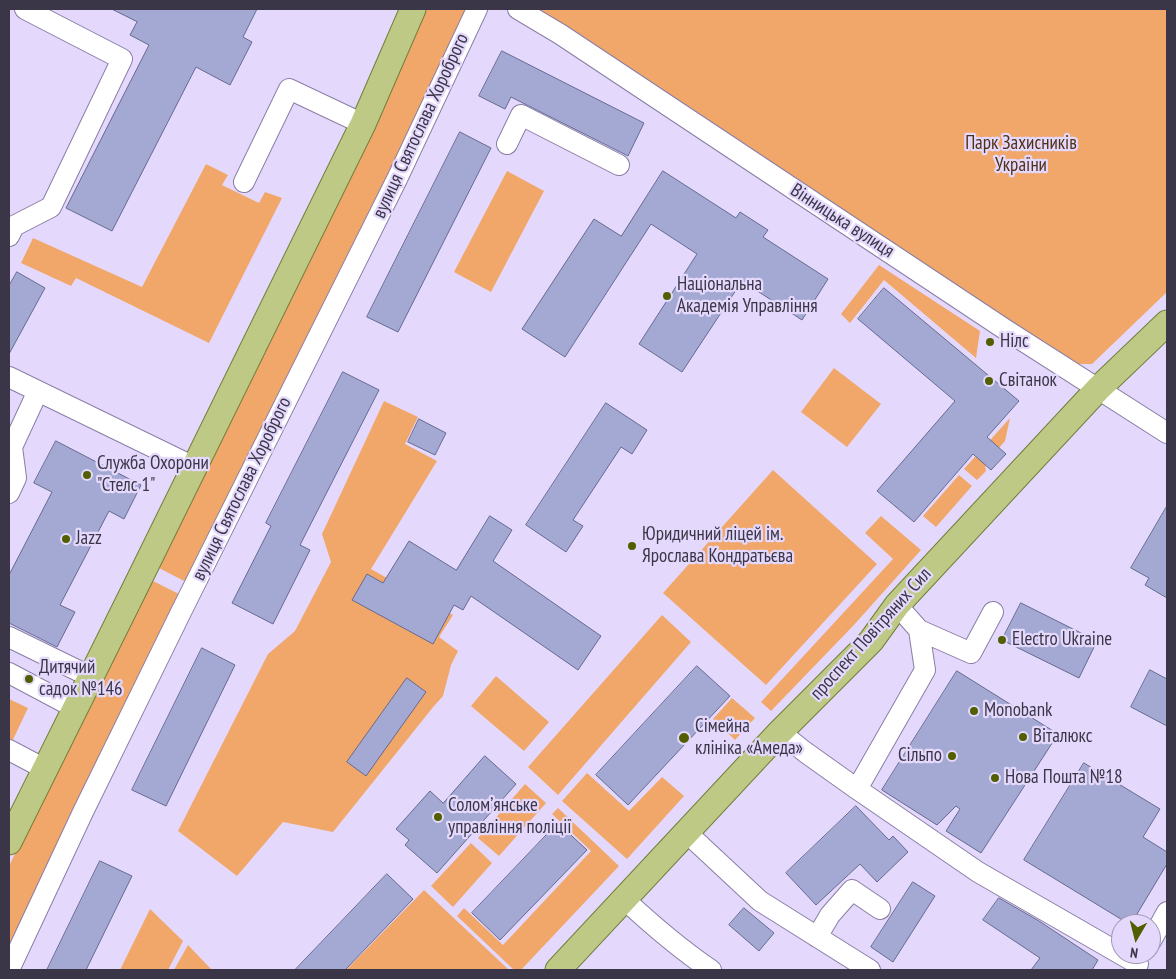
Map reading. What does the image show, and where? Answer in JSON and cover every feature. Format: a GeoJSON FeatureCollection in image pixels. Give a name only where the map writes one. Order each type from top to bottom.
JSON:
{"type":"FeatureCollection","features":[{"type":"Feature","properties":{"kind":"main road"},"geometry":{"type":"LineString","coordinates":[[9,842],[363,124],[413,9]]}},
{"type":"Feature","properties":{"kind":"main road","name":"проспект Повітряних Сил"},"geometry":{"type":"LineString","coordinates":[[558,970],[780,732],[871,641],[897,605],[1098,389],[1167,323]]}},
{"type":"Feature","properties":{"kind":"street"},"geometry":{"type":"LineString","coordinates":[[9,236],[14,226],[51,207],[122,59],[25,9]]}},
{"type":"Feature","properties":{"kind":"street","name":"вулиця Святослава Хороброго"},"geometry":{"type":"LineString","coordinates":[[9,970],[87,803],[397,179],[477,9]]}},
{"type":"Feature","properties":{"kind":"street","name":"Вінницька вулиця"},"geometry":{"type":"LineString","coordinates":[[518,9],[560,34],[1006,330],[1167,433]]}},
{"type":"Feature","properties":{"kind":"street"},"geometry":{"type":"LineString","coordinates":[[244,182],[289,89],[363,124]]}},
{"type":"Feature","properties":{"kind":"street"},"geometry":{"type":"LineString","coordinates":[[507,144],[521,115],[619,165]]}},
{"type":"Feature","properties":{"kind":"street"},"geometry":{"type":"LineString","coordinates":[[9,377],[194,467]]}},
{"type":"Feature","properties":{"kind":"street"},"geometry":{"type":"LineString","coordinates":[[9,493],[16,478],[12,447],[38,391]]}},
{"type":"Feature","properties":{"kind":"street"},"geometry":{"type":"LineString","coordinates":[[897,605],[919,630],[971,653],[993,612]]}},
{"type":"Feature","properties":{"kind":"street"},"geometry":{"type":"LineString","coordinates":[[857,789],[925,670],[919,630]]}},
{"type":"Feature","properties":{"kind":"street"},"geometry":{"type":"LineString","coordinates":[[9,637],[91,676]]}},
{"type":"Feature","properties":{"kind":"street"},"geometry":{"type":"LineString","coordinates":[[9,673],[76,708]]}},
{"type":"Feature","properties":{"kind":"street"},"geometry":{"type":"LineString","coordinates":[[780,732],[857,789],[978,872],[1111,948]]}},
{"type":"Feature","properties":{"kind":"street"},"geometry":{"type":"LineString","coordinates":[[9,750],[45,769]]}},
{"type":"Feature","properties":{"kind":"street"},"geometry":{"type":"LineString","coordinates":[[686,832],[755,897],[870,970]]}},
{"type":"Feature","properties":{"kind":"street"},"geometry":{"type":"LineString","coordinates":[[817,937],[830,915],[852,890],[880,909]]}},
{"type":"Feature","properties":{"kind":"street"},"geometry":{"type":"LineString","coordinates":[[624,899],[648,922],[707,969]]}},
{"type":"Feature","properties":{"kind":"green space"},"geometry":{"type":"Polygon","coordinates":[[[425,9],[466,9],[392,173],[188,583],[157,567],[425,9]]]}},
{"type":"Feature","properties":{"kind":"green space","name":"Парк Захисників України"},"geometry":{"type":"Polygon","coordinates":[[[539,9],[1167,9],[1167,292],[1092,364],[1075,364],[781,176],[539,9]]]}},
{"type":"Feature","properties":{"kind":"green space"},"geometry":{"type":"Polygon","coordinates":[[[206,164],[228,175],[222,185],[259,203],[265,192],[282,198],[209,343],[76,278],[71,286],[21,263],[33,238],[142,287],[206,164]]]}},
{"type":"Feature","properties":{"kind":"green space"},"geometry":{"type":"Polygon","coordinates":[[[507,171],[544,191],[491,292],[454,272],[507,171]]]}},
{"type":"Feature","properties":{"kind":"green space"},"geometry":{"type":"Polygon","coordinates":[[[879,265],[980,331],[976,358],[884,280],[850,323],[841,314],[879,265]]]}},
{"type":"Feature","properties":{"kind":"green space"},"geometry":{"type":"Polygon","coordinates":[[[834,368],[881,404],[847,447],[801,412],[834,368]]]}},
{"type":"Feature","properties":{"kind":"green space"},"geometry":{"type":"Polygon","coordinates":[[[384,401],[418,417],[405,444],[437,461],[371,569],[453,615],[439,637],[458,651],[451,665],[443,696],[333,832],[283,822],[237,876],[178,831],[268,654],[295,631],[331,562],[322,534],[384,401]]]}},
{"type":"Feature","properties":{"kind":"green space"},"geometry":{"type":"Polygon","coordinates":[[[1010,418],[1005,441],[985,464],[986,471],[977,480],[964,469],[1010,418]]]}},
{"type":"Feature","properties":{"kind":"green space"},"geometry":{"type":"Polygon","coordinates":[[[773,470],[877,564],[766,685],[663,593],[773,470]]]}},
{"type":"Feature","properties":{"kind":"green space"},"geometry":{"type":"Polygon","coordinates":[[[959,475],[972,486],[936,527],[923,516],[959,475]]]}},
{"type":"Feature","properties":{"kind":"green space"},"geometry":{"type":"Polygon","coordinates":[[[881,516],[921,550],[853,626],[771,711],[761,702],[893,559],[865,533],[881,516]]]}},
{"type":"Feature","properties":{"kind":"green space"},"geometry":{"type":"Polygon","coordinates":[[[149,579],[181,595],[9,946],[9,866],[149,579]]]}},
{"type":"Feature","properties":{"kind":"green space"},"geometry":{"type":"Polygon","coordinates":[[[662,615],[691,642],[558,795],[528,767],[662,615]]]}},
{"type":"Feature","properties":{"kind":"green space"},"geometry":{"type":"Polygon","coordinates":[[[496,676],[549,722],[524,751],[471,706],[496,676]]]}},
{"type":"Feature","properties":{"kind":"green space"},"geometry":{"type":"Polygon","coordinates":[[[732,698],[755,718],[735,740],[713,719],[732,698]]]}},
{"type":"Feature","properties":{"kind":"green space"},"geometry":{"type":"Polygon","coordinates":[[[9,699],[28,708],[9,748],[9,699]]]}},
{"type":"Feature","properties":{"kind":"green space"},"geometry":{"type":"Polygon","coordinates":[[[587,773],[629,811],[662,777],[684,796],[627,859],[562,801],[587,773]]]}},
{"type":"Feature","properties":{"kind":"green space"},"geometry":{"type":"Polygon","coordinates":[[[525,784],[546,803],[499,856],[478,838],[525,784]]]}},
{"type":"Feature","properties":{"kind":"green space"},"geometry":{"type":"Polygon","coordinates":[[[558,808],[619,866],[521,970],[514,970],[457,916],[464,908],[503,945],[591,851],[552,814],[558,808]]]}},
{"type":"Feature","properties":{"kind":"green space"},"geometry":{"type":"Polygon","coordinates":[[[471,843],[492,863],[453,907],[431,886],[471,843]]]}},
{"type":"Feature","properties":{"kind":"green space"},"geometry":{"type":"Polygon","coordinates":[[[424,890],[509,970],[346,970],[424,890]]]}},
{"type":"Feature","properties":{"kind":"green space"},"geometry":{"type":"Polygon","coordinates":[[[150,909],[183,941],[168,970],[120,970],[150,909]]]}},
{"type":"Feature","properties":{"kind":"green space"},"geometry":{"type":"Polygon","coordinates":[[[188,945],[212,970],[174,970],[188,945]]]}},
{"type":"Feature","properties":{"kind":"building"},"geometry":{"type":"Polygon","coordinates":[[[112,9],[257,9],[243,37],[252,42],[230,85],[196,67],[112,231],[66,208],[149,45],[130,35],[137,22],[112,9]]]}},
{"type":"Feature","properties":{"kind":"building"},"geometry":{"type":"Polygon","coordinates":[[[502,51],[644,123],[628,156],[511,97],[505,109],[479,96],[502,51]]]}},
{"type":"Feature","properties":{"kind":"building"},"geometry":{"type":"Polygon","coordinates":[[[460,132],[491,148],[398,332],[367,317],[460,132]]]}},
{"type":"Feature","properties":{"kind":"building"},"geometry":{"type":"Polygon","coordinates":[[[663,171],[736,218],[740,212],[768,230],[763,237],[828,279],[802,320],[742,281],[682,372],[639,344],[697,254],[651,224],[565,357],[522,329],[594,219],[621,236],[663,171]]]}},
{"type":"Feature","properties":{"kind":"building"},"geometry":{"type":"Polygon","coordinates":[[[17,272],[45,288],[9,354],[9,286],[17,272]]]}},
{"type":"Feature","properties":{"kind":"building"},"geometry":{"type":"Polygon","coordinates":[[[884,288],[1019,401],[987,437],[1006,454],[991,470],[973,454],[914,522],[877,491],[955,401],[858,319],[884,288]]]}},
{"type":"Feature","properties":{"kind":"building"},"geometry":{"type":"Polygon","coordinates":[[[343,372],[379,390],[300,545],[310,550],[273,624],[232,603],[271,526],[266,523],[343,372]]]}},
{"type":"Feature","properties":{"kind":"building"},"geometry":{"type":"Polygon","coordinates":[[[606,403],[647,430],[632,454],[621,447],[573,520],[583,526],[566,552],[526,525],[606,403]]]}},
{"type":"Feature","properties":{"kind":"building"},"geometry":{"type":"Polygon","coordinates":[[[419,419],[446,433],[435,455],[408,442],[419,419]]]}},
{"type":"Feature","properties":{"kind":"building"},"geometry":{"type":"Polygon","coordinates":[[[56,441],[141,485],[124,519],[109,511],[60,605],[75,612],[57,647],[9,623],[9,575],[52,492],[34,483],[56,441]]]}},
{"type":"Feature","properties":{"kind":"building"},"geometry":{"type":"Polygon","coordinates":[[[1167,506],[1167,598],[1145,585],[1149,578],[1131,568],[1167,506]]]}},
{"type":"Feature","properties":{"kind":"building"},"geometry":{"type":"Polygon","coordinates":[[[490,516],[512,530],[493,561],[601,636],[578,670],[471,596],[463,610],[454,605],[433,644],[352,600],[367,574],[383,583],[409,541],[456,570],[490,516]]]}},
{"type":"Feature","properties":{"kind":"building"},"geometry":{"type":"Polygon","coordinates":[[[1021,603],[1097,641],[1079,678],[1002,640],[1021,603]]]}},
{"type":"Feature","properties":{"kind":"building"},"geometry":{"type":"Polygon","coordinates":[[[202,648],[235,665],[166,806],[132,790],[202,648]]]}},
{"type":"Feature","properties":{"kind":"building"},"geometry":{"type":"Polygon","coordinates":[[[697,666],[730,696],[628,805],[596,775],[697,666]]]}},
{"type":"Feature","properties":{"kind":"building"},"geometry":{"type":"Polygon","coordinates":[[[1150,670],[1167,679],[1167,726],[1131,707],[1150,670]]]}},
{"type":"Feature","properties":{"kind":"building"},"geometry":{"type":"Polygon","coordinates":[[[957,671],[1058,734],[981,853],[946,831],[960,809],[956,806],[937,825],[882,790],[957,671]]]}},
{"type":"Feature","properties":{"kind":"building"},"geometry":{"type":"Polygon","coordinates":[[[407,678],[426,692],[366,776],[347,762],[407,678]]]}},
{"type":"Feature","properties":{"kind":"building"},"geometry":{"type":"Polygon","coordinates":[[[485,756],[516,784],[437,873],[405,845],[409,840],[396,829],[430,791],[443,803],[485,756]]]}},
{"type":"Feature","properties":{"kind":"building"},"geometry":{"type":"Polygon","coordinates":[[[1084,763],[1160,809],[1143,837],[1167,852],[1167,864],[1137,914],[1113,914],[1024,860],[1084,763]]]}},
{"type":"Feature","properties":{"kind":"building"},"geometry":{"type":"Polygon","coordinates":[[[856,806],[889,840],[893,836],[908,852],[877,882],[860,864],[816,905],[786,873],[856,806]]]}},
{"type":"Feature","properties":{"kind":"building"},"geometry":{"type":"Polygon","coordinates":[[[558,823],[587,850],[500,940],[472,913],[558,823]]]}},
{"type":"Feature","properties":{"kind":"building"},"geometry":{"type":"Polygon","coordinates":[[[100,861],[132,876],[86,970],[47,970],[100,861]]]}},
{"type":"Feature","properties":{"kind":"building"},"geometry":{"type":"Polygon","coordinates":[[[387,874],[413,899],[345,970],[295,970],[387,874]]]}},
{"type":"Feature","properties":{"kind":"building"},"geometry":{"type":"Polygon","coordinates":[[[913,882],[935,896],[893,962],[871,947],[913,882]]]}},
{"type":"Feature","properties":{"kind":"building"},"geometry":{"type":"Polygon","coordinates":[[[999,898],[1039,921],[1098,960],[1092,970],[1031,970],[1040,958],[983,920],[999,898]]]}},
{"type":"Feature","properties":{"kind":"building"},"geometry":{"type":"Polygon","coordinates":[[[744,908],[774,933],[759,951],[729,925],[744,908]]]}},
{"type":"Feature","properties":{"kind":"place","name":"Національна Академія Управління"},"geometry":{"type":"Point","coordinates":[667,296]}},
{"type":"Feature","properties":{"kind":"place","name":"Нілс"},"geometry":{"type":"Point","coordinates":[990,342]}},
{"type":"Feature","properties":{"kind":"place","name":"Світанок"},"geometry":{"type":"Point","coordinates":[989,381]}},
{"type":"Feature","properties":{"kind":"place","name":"Служба Охорони \"Стелс 1\""},"geometry":{"type":"Point","coordinates":[87,475]}},
{"type":"Feature","properties":{"kind":"place","name":"Jazz"},"geometry":{"type":"Point","coordinates":[66,539]}},
{"type":"Feature","properties":{"kind":"place","name":"Юридичний ліцей ім. Ярослава Кондратьєва"},"geometry":{"type":"Point","coordinates":[632,546]}},
{"type":"Feature","properties":{"kind":"place","name":"Electro Ukraine"},"geometry":{"type":"Point","coordinates":[1002,640]}},
{"type":"Feature","properties":{"kind":"place","name":"Дитячий садок №146"},"geometry":{"type":"Point","coordinates":[29,679]}},
{"type":"Feature","properties":{"kind":"place","name":"Monobank"},"geometry":{"type":"Point","coordinates":[974,711]}},
{"type":"Feature","properties":{"kind":"place","name":"Віталюкс"},"geometry":{"type":"Point","coordinates":[1023,737]}},
{"type":"Feature","properties":{"kind":"place","name":"Сімейна клініка «Амеда»"},"geometry":{"type":"Point","coordinates":[684,738]}},
{"type":"Feature","properties":{"kind":"place","name":"Сільпо"},"geometry":{"type":"Point","coordinates":[952,756]}},
{"type":"Feature","properties":{"kind":"place","name":"Нова Пошта №18"},"geometry":{"type":"Point","coordinates":[995,778]}},
{"type":"Feature","properties":{"kind":"place","name":"Соломʼянське управління поліції"},"geometry":{"type":"Point","coordinates":[438,817]}}]}
